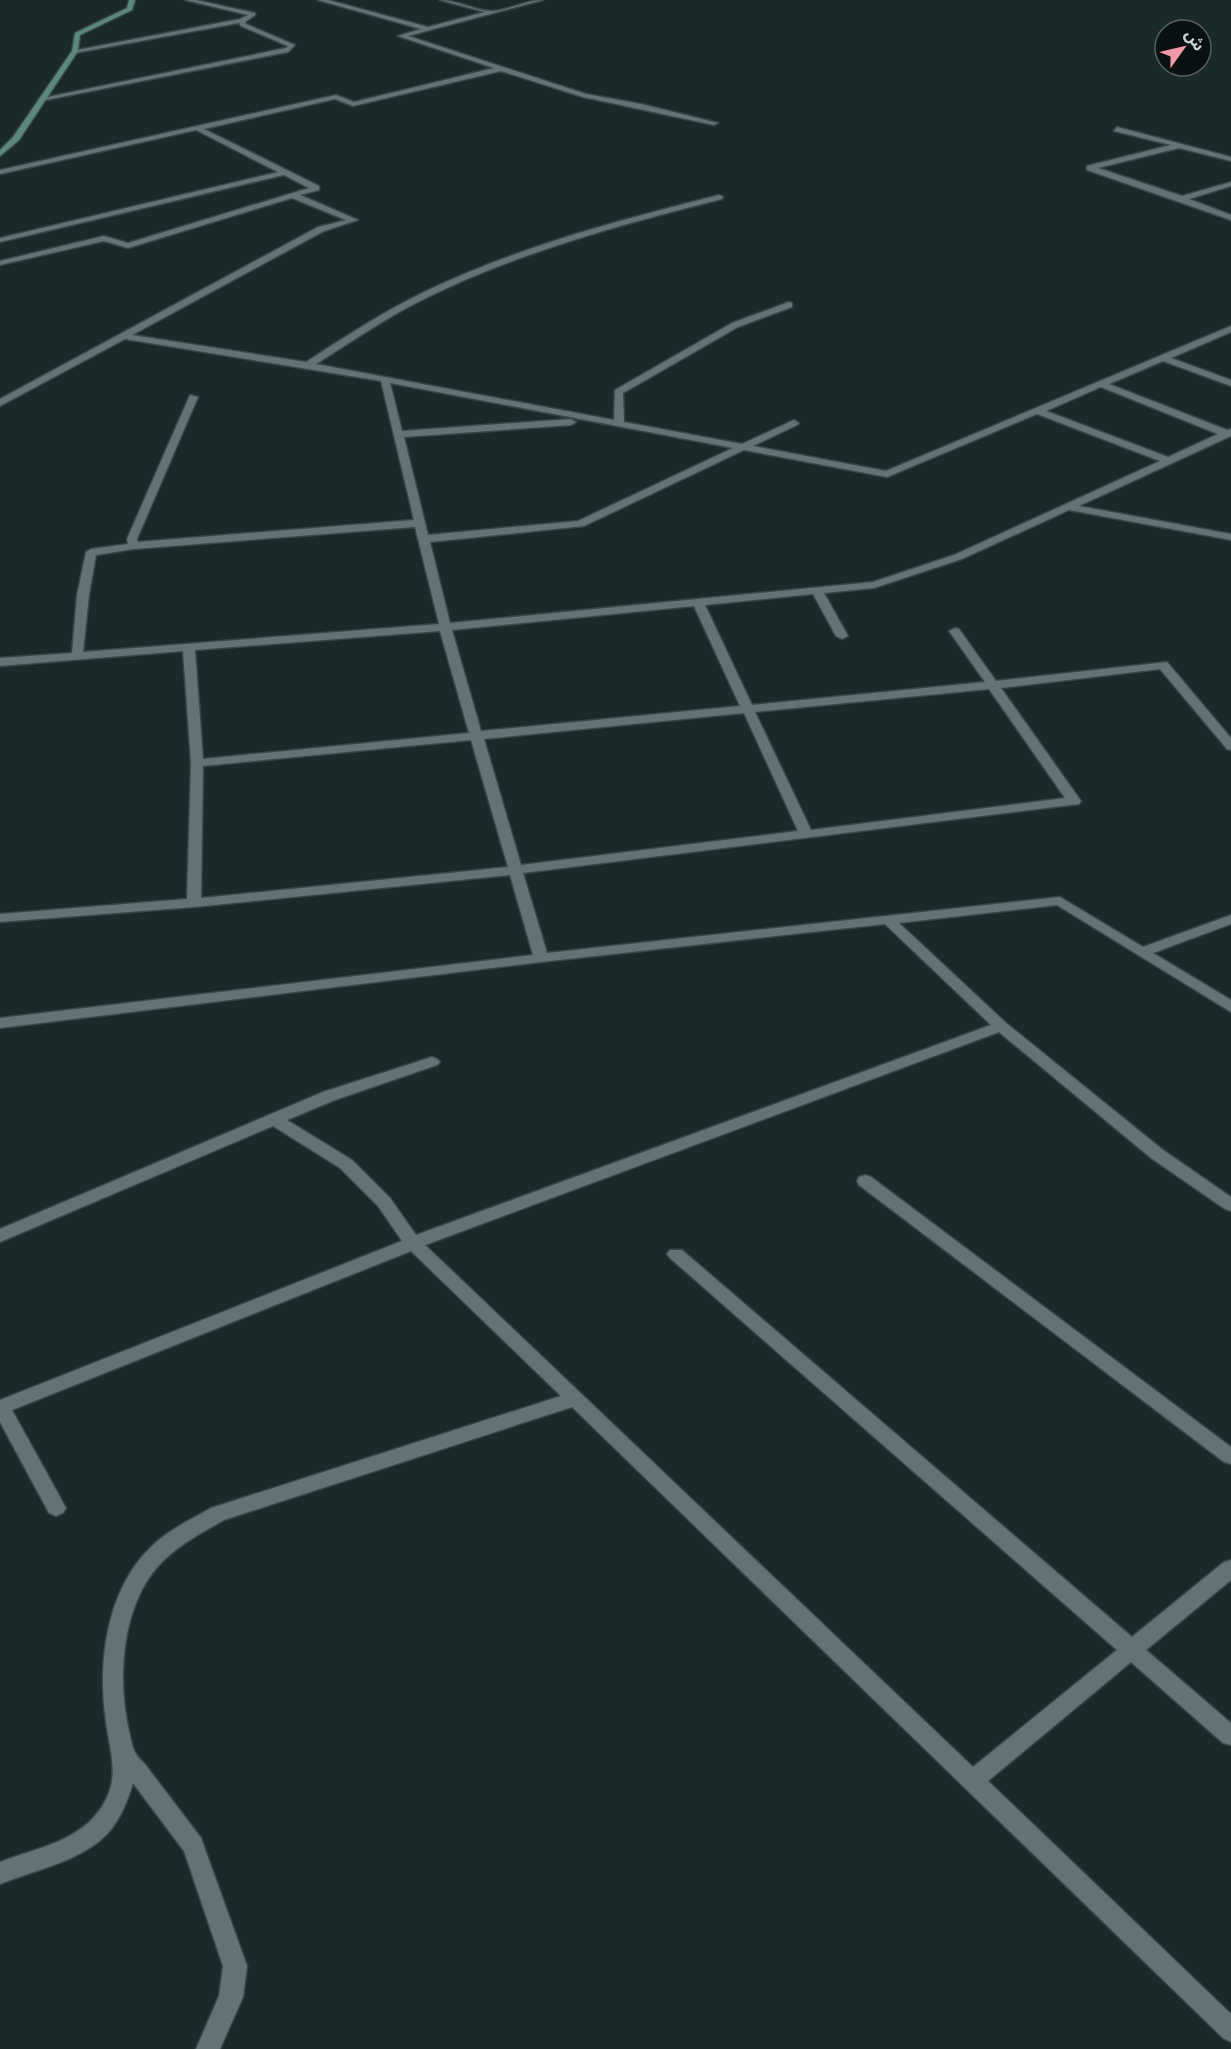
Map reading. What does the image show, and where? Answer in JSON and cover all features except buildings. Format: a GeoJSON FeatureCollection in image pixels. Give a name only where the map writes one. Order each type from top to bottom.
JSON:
{"type":"FeatureCollection","features":[{"type":"Feature","properties":{"kind":"street"},"geometry":{"type":"LineString","coordinates":[[0,154],[16,138],[75,51],[77,34],[130,9],[132,0]]}},
{"type":"Feature","properties":{"kind":"street"},"geometry":{"type":"LineString","coordinates":[[75,51],[242,21],[253,14],[188,0]]}},
{"type":"Feature","properties":{"kind":"street"},"geometry":{"type":"LineString","coordinates":[[321,0],[426,28]]}},
{"type":"Feature","properties":{"kind":"street"},"geometry":{"type":"LineString","coordinates":[[443,0],[490,12]]}},
{"type":"Feature","properties":{"kind":"street"},"geometry":{"type":"LineString","coordinates":[[540,0],[401,36],[585,96],[714,123]]}},
{"type":"Feature","properties":{"kind":"street"},"geometry":{"type":"LineString","coordinates":[[41,99],[288,50],[292,45],[243,25],[242,21]]}},
{"type":"Feature","properties":{"kind":"street"},"geometry":{"type":"LineString","coordinates":[[0,172],[336,97],[353,104],[500,69]]}},
{"type":"Feature","properties":{"kind":"street"},"geometry":{"type":"LineString","coordinates":[[0,263],[104,238],[128,246],[316,188],[197,128]]}},
{"type":"Feature","properties":{"kind":"street"},"geometry":{"type":"LineString","coordinates":[[1117,129],[1231,159]]}},
{"type":"Feature","properties":{"kind":"street"},"geometry":{"type":"LineString","coordinates":[[1181,145],[1090,168],[1231,218]]}},
{"type":"Feature","properties":{"kind":"street"},"geometry":{"type":"LineString","coordinates":[[1203,151],[1231,152]]}},
{"type":"Feature","properties":{"kind":"street"},"geometry":{"type":"LineString","coordinates":[[0,240],[283,173]]}},
{"type":"Feature","properties":{"kind":"street"},"geometry":{"type":"LineString","coordinates":[[1182,199],[1231,184]]}},
{"type":"Feature","properties":{"kind":"street"},"geometry":{"type":"LineString","coordinates":[[0,403],[321,229],[354,220],[292,195]]}},
{"type":"Feature","properties":{"kind":"street"},"geometry":{"type":"LineString","coordinates":[[308,365],[389,314],[471,276],[516,258],[654,213],[719,197]]}},
{"type":"Feature","properties":{"kind":"street"},"geometry":{"type":"LineString","coordinates":[[619,425],[618,392],[735,325],[789,305]]}},
{"type":"Feature","properties":{"kind":"street"},"geometry":{"type":"LineString","coordinates":[[123,336],[308,365],[887,474],[1228,333]]}},
{"type":"Feature","properties":{"kind":"street"},"geometry":{"type":"LineString","coordinates":[[1163,358],[1231,383]]}},
{"type":"Feature","properties":{"kind":"street"},"geometry":{"type":"LineString","coordinates":[[385,380],[445,627],[541,958]]}},
{"type":"Feature","properties":{"kind":"street"},"geometry":{"type":"LineString","coordinates":[[1101,384],[1229,433]]}},
{"type":"Feature","properties":{"kind":"street"},"geometry":{"type":"LineString","coordinates":[[134,546],[132,539],[192,397]]}},
{"type":"Feature","properties":{"kind":"street"},"geometry":{"type":"LineString","coordinates":[[1038,411],[1169,461]]}},
{"type":"Feature","properties":{"kind":"street"},"geometry":{"type":"LineString","coordinates":[[398,434],[592,420]]}},
{"type":"Feature","properties":{"kind":"street"},"geometry":{"type":"LineString","coordinates":[[424,539],[580,524],[794,423]]}},
{"type":"Feature","properties":{"kind":"street"},"geometry":{"type":"LineString","coordinates":[[0,662],[445,627],[874,585],[947,561],[1229,433]]}},
{"type":"Feature","properties":{"kind":"street"},"geometry":{"type":"LineString","coordinates":[[1069,507],[1231,537]]}},
{"type":"Feature","properties":{"kind":"street"},"geometry":{"type":"LineString","coordinates":[[78,657],[82,595],[91,552],[134,546],[420,523]]}},
{"type":"Feature","properties":{"kind":"street"},"geometry":{"type":"LineString","coordinates":[[817,591],[842,636]]}},
{"type":"Feature","properties":{"kind":"street"},"geometry":{"type":"LineString","coordinates":[[698,602],[806,834]]}},
{"type":"Feature","properties":{"kind":"street"},"geometry":{"type":"LineString","coordinates":[[0,918],[195,903],[517,870],[1074,801],[955,631]]}},
{"type":"Feature","properties":{"kind":"street"},"geometry":{"type":"LineString","coordinates":[[189,647],[197,763],[195,903]]}},
{"type":"Feature","properties":{"kind":"street"},"geometry":{"type":"LineString","coordinates":[[197,763],[748,710],[1163,665],[1231,746]]}},
{"type":"Feature","properties":{"kind":"street"},"geometry":{"type":"LineString","coordinates":[[0,1023],[257,994],[541,958],[1060,901],[1231,1007]]}},
{"type":"Feature","properties":{"kind":"street"},"geometry":{"type":"LineString","coordinates":[[887,919],[1002,1026],[1157,1154],[1231,1205]]}},
{"type":"Feature","properties":{"kind":"street"},"geometry":{"type":"LineString","coordinates":[[1142,952],[1231,919]]}},
{"type":"Feature","properties":{"kind":"street"},"geometry":{"type":"LineString","coordinates":[[56,1508],[1,1407],[413,1243],[1002,1026]]}},
{"type":"Feature","properties":{"kind":"street"},"geometry":{"type":"LineString","coordinates":[[0,1236],[329,1096],[432,1062]]}},
{"type":"Feature","properties":{"kind":"street"},"geometry":{"type":"LineString","coordinates":[[273,1119],[346,1164],[384,1202],[413,1243],[1231,2030]]}},
{"type":"Feature","properties":{"kind":"street"},"geometry":{"type":"LineString","coordinates":[[865,1181],[1231,1457]]}},
{"type":"Feature","properties":{"kind":"street"},"geometry":{"type":"LineString","coordinates":[[676,1254],[1231,1736]]}},
{"type":"Feature","properties":{"kind":"street"},"geometry":{"type":"LineString","coordinates":[[0,1872],[72,1845],[101,1825],[114,1803],[126,1772],[115,1712],[115,1644],[121,1619],[134,1587],[149,1563],[174,1539],[218,1514],[575,1399]]}},
{"type":"Feature","properties":{"kind":"street"},"geometry":{"type":"LineString","coordinates":[[972,1781],[1231,1568]]}},
{"type":"Feature","properties":{"kind":"street"},"geometry":{"type":"LineString","coordinates":[[124,1760],[135,1770],[193,1845],[235,1966],[231,1997],[208,2049]]}}]}
